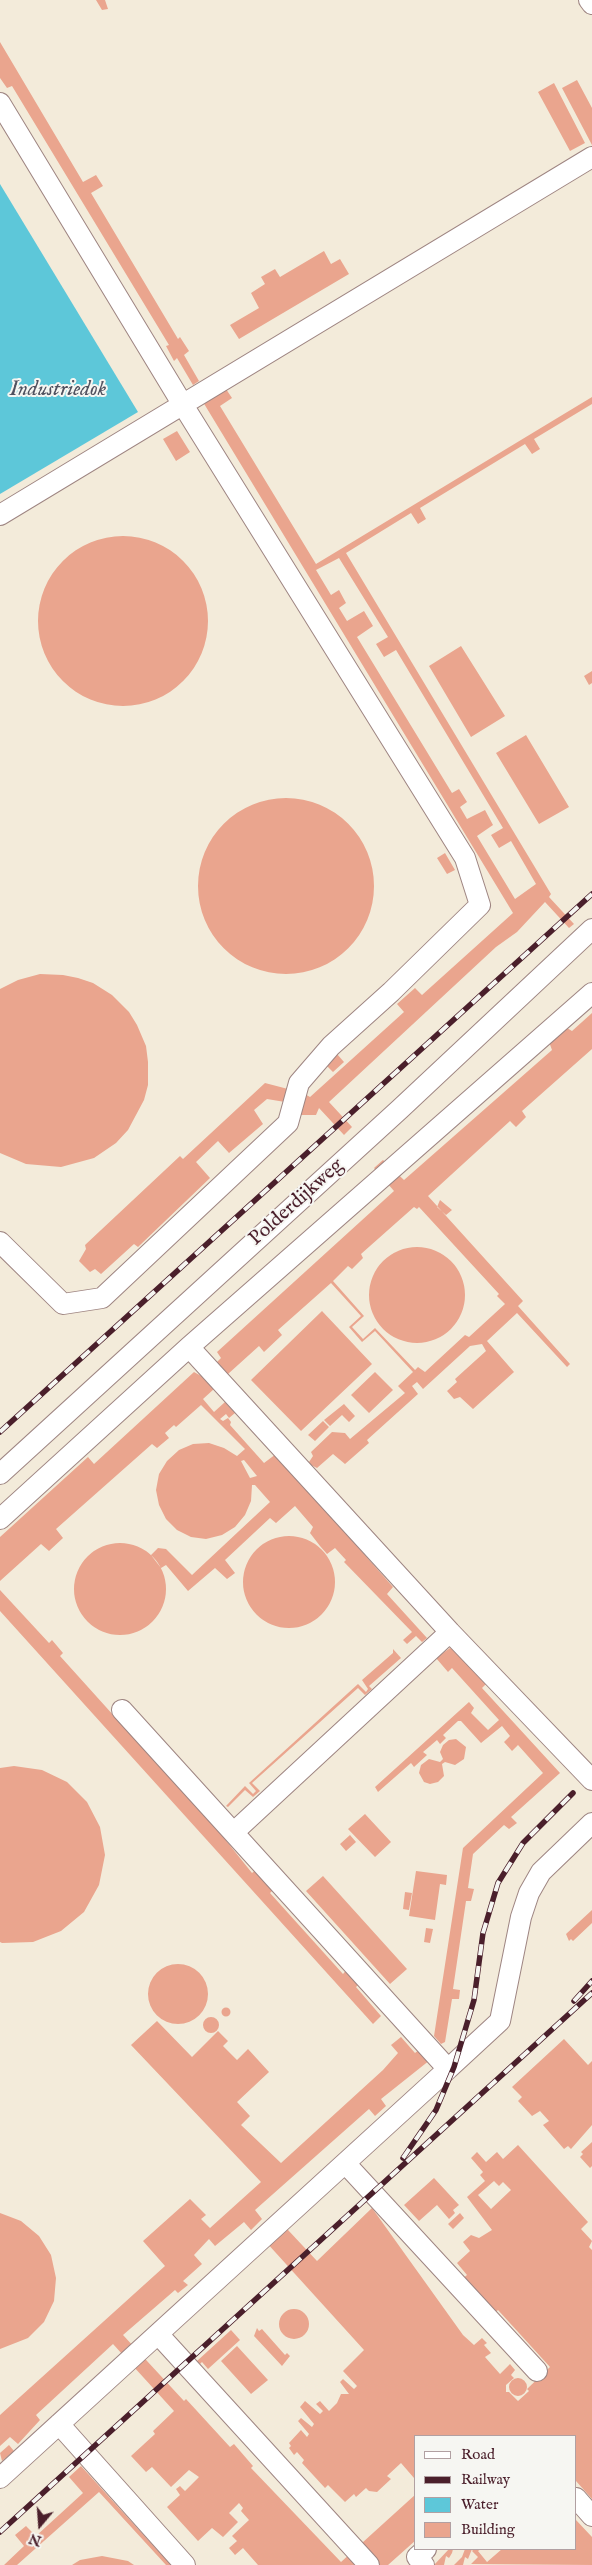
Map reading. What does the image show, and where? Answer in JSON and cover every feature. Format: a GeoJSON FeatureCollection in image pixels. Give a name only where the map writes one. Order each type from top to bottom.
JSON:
{"type":"FeatureCollection","features":[{"type":"Feature","properties":{"kind":"street"},"geometry":{"type":"LineString","coordinates":[[589,0],[592,4]]}},
{"type":"Feature","properties":{"kind":"street"},"geometry":{"type":"LineString","coordinates":[[0,103],[183,405],[466,858],[480,905],[391,992],[331,1046],[299,1083],[288,1123],[102,1298],[62,1304],[0,1242]]}},
{"type":"Feature","properties":{"kind":"street"},"geometry":{"type":"LineString","coordinates":[[0,516],[592,157]]}},
{"type":"Feature","properties":{"kind":"street","name":"Polderdijkweg"},"geometry":{"type":"LineString","coordinates":[[0,1474],[400,1109],[592,929]]}},
{"type":"Feature","properties":{"kind":"street"},"geometry":{"type":"LineString","coordinates":[[0,1519],[189,1347],[592,993]]}},
{"type":"Feature","properties":{"kind":"street"},"geometry":{"type":"LineString","coordinates":[[189,1347],[450,1632],[592,1780]]}},
{"type":"Feature","properties":{"kind":"street"},"geometry":{"type":"LineString","coordinates":[[234,1832],[450,1632]]}},
{"type":"Feature","properties":{"kind":"street"},"geometry":{"type":"LineString","coordinates":[[122,1710],[448,2069]]}},
{"type":"Feature","properties":{"kind":"street"},"geometry":{"type":"LineString","coordinates":[[0,2478],[500,2021],[521,1917],[529,1892],[541,1872],[592,1824]]}},
{"type":"Feature","properties":{"kind":"street"},"geometry":{"type":"LineString","coordinates":[[345,2163],[537,2371]]}},
{"type":"Feature","properties":{"kind":"street"},"geometry":{"type":"LineString","coordinates":[[158,2334],[369,2565]]}},
{"type":"Feature","properties":{"kind":"street"},"geometry":{"type":"LineString","coordinates":[[59,2424],[185,2565]]}},
{"type":"Feature","properties":{"kind":"street"},"geometry":{"type":"LineString","coordinates":[[577,2499],[592,2516]]}},
{"type":"Feature","properties":{"kind":"water","name":"Industriedok"},"geometry":{"type":"Polygon","coordinates":[[[0,184],[138,412],[0,494],[0,184]]]}},
{"type":"Feature","properties":{"kind":"building"},"geometry":{"type":"Polygon","coordinates":[[[96,0],[105,0],[108,9],[102,10],[96,0]]]}},
{"type":"Feature","properties":{"kind":"building"},"geometry":{"type":"Polygon","coordinates":[[[0,42],[83,182],[96,175],[103,186],[91,193],[178,339],[180,337],[189,351],[184,355],[199,381],[193,385],[177,358],[174,361],[166,346],[169,345],[12,86],[7,88],[0,78],[0,42]]]}},
{"type":"Feature","properties":{"kind":"building"},"geometry":{"type":"Polygon","coordinates":[[[577,80],[592,108],[592,145],[562,88],[577,80]]]}},
{"type":"Feature","properties":{"kind":"building"},"geometry":{"type":"Polygon","coordinates":[[[554,83],[585,143],[570,151],[538,92],[554,83]]]}},
{"type":"Feature","properties":{"kind":"building"},"geometry":{"type":"Polygon","coordinates":[[[324,251],[331,264],[340,259],[349,274],[239,339],[230,325],[259,308],[251,293],[265,284],[261,277],[275,269],[280,277],[324,251]]]}},
{"type":"Feature","properties":{"kind":"building"},"geometry":{"type":"Polygon","coordinates":[[[226,389],[232,398],[220,406],[316,564],[592,397],[592,404],[534,439],[540,449],[532,454],[525,444],[420,508],[426,519],[418,524],[411,513],[346,553],[551,894],[549,897],[574,924],[569,928],[545,902],[517,932],[496,947],[329,1102],[352,1127],[344,1135],[319,1108],[316,1115],[300,1115],[303,1093],[310,1097],[404,1012],[397,1004],[415,988],[422,995],[513,913],[203,402],[226,389]],[[339,558],[316,570],[331,595],[339,590],[346,603],[339,608],[347,621],[364,611],[373,626],[357,637],[452,793],[459,789],[467,802],[460,807],[467,819],[485,810],[493,825],[477,836],[515,899],[536,884],[511,841],[499,848],[491,835],[503,828],[396,650],[384,657],[376,644],[388,637],[339,558]]]}},
{"type":"Feature","properties":{"kind":"building"},"geometry":{"type":"Polygon","coordinates":[[[177,431],[190,452],[176,461],[163,439],[177,431]]]}},
{"type":"Feature","properties":{"kind":"building"},"geometry":{"type":"Polygon","coordinates":[[[123,536],[148,540],[163,546],[183,561],[198,581],[206,604],[208,621],[204,646],[198,661],[183,681],[163,696],[140,704],[123,706],[98,702],[83,696],[63,681],[48,661],[40,638],[38,621],[42,596],[48,581],[63,561],[83,546],[106,538],[123,536]]]}},
{"type":"Feature","properties":{"kind":"building"},"geometry":{"type":"Polygon","coordinates":[[[461,646],[505,716],[471,737],[429,666],[461,646]]]}},
{"type":"Feature","properties":{"kind":"building"},"geometry":{"type":"Polygon","coordinates":[[[592,671],[592,683],[589,685],[584,676],[592,671]]]}},
{"type":"Feature","properties":{"kind":"building"},"geometry":{"type":"Polygon","coordinates":[[[526,735],[569,807],[539,824],[496,753],[526,735]]]}},
{"type":"Feature","properties":{"kind":"building"},"geometry":{"type":"Polygon","coordinates":[[[277,798],[295,798],[328,808],[354,830],[364,844],[370,860],[374,886],[370,912],[364,928],[342,954],[328,964],[312,970],[295,974],[277,974],[244,964],[218,942],[208,928],[202,912],[198,895],[198,877],[208,844],[230,818],[244,808],[260,802],[277,798]]]}},
{"type":"Feature","properties":{"kind":"building"},"geometry":{"type":"Polygon","coordinates":[[[445,853],[455,870],[447,874],[437,858],[445,853]]]}},
{"type":"Feature","properties":{"kind":"building"},"geometry":{"type":"Polygon","coordinates":[[[40,974],[78,978],[93,983],[112,995],[129,1012],[137,1025],[146,1046],[148,1062],[148,1085],[144,1100],[128,1130],[116,1143],[94,1158],[61,1167],[26,1164],[0,1153],[0,989],[18,980],[40,974]]]}},
{"type":"Feature","properties":{"kind":"building"},"geometry":{"type":"Polygon","coordinates":[[[592,1013],[592,1049],[522,1111],[526,1117],[516,1127],[510,1121],[428,1196],[523,1301],[518,1306],[570,1364],[567,1367],[517,1313],[487,1341],[514,1372],[473,1409],[460,1397],[454,1399],[447,1391],[457,1382],[455,1379],[486,1351],[482,1344],[470,1346],[423,1389],[417,1382],[412,1386],[418,1394],[367,1440],[369,1443],[345,1464],[333,1454],[317,1468],[311,1465],[309,1462],[313,1456],[311,1452],[332,1432],[345,1433],[350,1439],[405,1393],[398,1386],[413,1372],[375,1331],[362,1342],[349,1327],[361,1316],[331,1283],[278,1330],[282,1335],[264,1352],[259,1346],[228,1374],[217,1362],[221,1358],[217,1352],[394,1191],[374,1168],[383,1160],[404,1180],[552,1050],[548,1039],[562,1025],[572,1031],[592,1013]],[[414,1207],[361,1254],[363,1258],[352,1269],[348,1266],[333,1281],[364,1316],[352,1327],[363,1339],[375,1328],[415,1370],[418,1367],[425,1372],[465,1335],[469,1337],[505,1304],[497,1296],[499,1294],[419,1207],[417,1209],[414,1207]]]}},
{"type":"Feature","properties":{"kind":"building"},"geometry":{"type":"Polygon","coordinates":[[[337,1054],[344,1062],[333,1072],[326,1065],[337,1054]]]}},
{"type":"Feature","properties":{"kind":"building"},"geometry":{"type":"Polygon","coordinates":[[[265,1083],[288,1089],[285,1102],[267,1099],[254,1110],[263,1124],[229,1153],[218,1141],[196,1162],[210,1178],[138,1247],[134,1244],[101,1274],[95,1269],[90,1272],[79,1261],[86,1249],[85,1245],[180,1156],[183,1159],[265,1083]]]}},
{"type":"Feature","properties":{"kind":"building"},"geometry":{"type":"Polygon","coordinates":[[[440,1200],[452,1210],[446,1215],[437,1207],[440,1200]]]}},
{"type":"Feature","properties":{"kind":"building"},"geometry":{"type":"Polygon","coordinates":[[[417,1247],[435,1251],[451,1261],[461,1277],[465,1295],[461,1313],[451,1329],[435,1339],[417,1343],[399,1339],[383,1329],[373,1313],[369,1295],[373,1277],[383,1261],[399,1251],[417,1247]]]}},
{"type":"Feature","properties":{"kind":"building"},"geometry":{"type":"Polygon","coordinates":[[[322,1311],[372,1364],[301,1431],[251,1380],[322,1311]]]}},
{"type":"Feature","properties":{"kind":"building"},"geometry":{"type":"Polygon","coordinates":[[[194,1372],[203,1377],[214,1389],[203,1399],[214,1412],[225,1402],[235,1413],[229,1418],[226,1414],[220,1419],[223,1421],[228,1418],[231,1422],[230,1425],[264,1463],[276,1454],[393,1587],[387,1594],[427,1638],[422,1642],[416,1636],[407,1644],[403,1640],[412,1632],[344,1562],[346,1560],[335,1548],[327,1554],[310,1533],[313,1527],[295,1506],[276,1523],[270,1518],[225,1560],[235,1573],[227,1579],[215,1568],[188,1591],[166,1565],[161,1568],[151,1555],[158,1548],[166,1549],[192,1575],[270,1502],[255,1485],[252,1485],[251,1501],[245,1515],[235,1527],[222,1535],[206,1539],[191,1537],[177,1530],[166,1519],[159,1505],[156,1490],[159,1474],[167,1461],[179,1450],[193,1444],[209,1443],[224,1448],[237,1456],[245,1449],[201,1405],[176,1427],[174,1425],[165,1433],[169,1438],[157,1448],[152,1444],[56,1529],[63,1538],[49,1551],[41,1544],[0,1581],[0,1537],[88,1457],[94,1464],[194,1372]],[[244,1460],[241,1461],[250,1478],[257,1476],[244,1460]]]}},
{"type":"Feature","properties":{"kind":"building"},"geometry":{"type":"Polygon","coordinates":[[[375,1372],[393,1390],[369,1413],[351,1395],[375,1372]]]}},
{"type":"Feature","properties":{"kind":"building"},"geometry":{"type":"Polygon","coordinates":[[[344,1404],[355,1416],[349,1422],[342,1415],[330,1426],[324,1420],[344,1404]]]}},
{"type":"Feature","properties":{"kind":"building"},"geometry":{"type":"Polygon","coordinates":[[[323,1421],[329,1427],[315,1441],[308,1435],[323,1421]]]}},
{"type":"Feature","properties":{"kind":"building"},"geometry":{"type":"Polygon","coordinates":[[[289,1536],[306,1540],[321,1550],[331,1565],[335,1582],[331,1599],[321,1614],[306,1624],[289,1628],[272,1624],[257,1614],[247,1599],[243,1582],[247,1565],[257,1550],[272,1540],[289,1536]]]}},
{"type":"Feature","properties":{"kind":"building"},"geometry":{"type":"Polygon","coordinates":[[[120,1543],[137,1547],[152,1557],[162,1572],[166,1589],[162,1606],[152,1621],[137,1631],[120,1635],[103,1631],[88,1621],[78,1606],[74,1589],[78,1572],[88,1557],[103,1547],[120,1543]]]}},
{"type":"Feature","properties":{"kind":"building"},"geometry":{"type":"Polygon","coordinates":[[[0,1590],[49,1643],[52,1640],[63,1653],[60,1656],[160,1767],[164,1763],[252,1873],[258,1868],[274,1889],[270,1893],[343,1974],[348,1968],[361,1982],[356,1987],[381,2016],[373,2024],[0,1611],[0,1590]]]}},
{"type":"Feature","properties":{"kind":"building"},"geometry":{"type":"Polygon","coordinates":[[[450,1648],[486,1684],[482,1688],[560,1773],[511,1817],[517,1823],[509,1829],[504,1825],[473,1854],[468,1888],[474,1889],[471,1901],[466,1901],[453,1989],[460,1990],[459,1999],[452,1999],[445,2042],[441,2044],[434,2036],[463,1848],[543,1773],[518,1745],[512,1751],[504,1742],[510,1736],[502,1726],[481,1743],[461,1721],[458,1721],[443,1735],[446,1738],[440,1744],[437,1740],[423,1752],[427,1755],[414,1767],[411,1763],[378,1792],[375,1787],[469,1702],[474,1708],[471,1713],[488,1730],[499,1720],[452,1668],[448,1672],[436,1658],[450,1648]]]}},
{"type":"Feature","properties":{"kind":"building"},"geometry":{"type":"Polygon","coordinates":[[[393,1649],[401,1658],[369,1686],[372,1689],[365,1695],[358,1688],[252,1783],[260,1791],[253,1797],[245,1790],[228,1807],[226,1806],[245,1786],[253,1794],[256,1791],[249,1783],[358,1684],[366,1692],[368,1689],[362,1680],[393,1653],[393,1649]]]}},
{"type":"Feature","properties":{"kind":"building"},"geometry":{"type":"Polygon","coordinates":[[[456,1739],[466,1747],[464,1759],[455,1765],[445,1762],[442,1764],[444,1776],[438,1782],[430,1784],[424,1782],[419,1773],[421,1765],[429,1759],[440,1762],[443,1759],[440,1752],[443,1745],[449,1740],[456,1739]]]}},
{"type":"Feature","properties":{"kind":"building"},"geometry":{"type":"Polygon","coordinates":[[[14,1766],[42,1770],[67,1782],[87,1802],[100,1827],[105,1855],[99,1885],[84,1912],[61,1931],[33,1942],[2,1943],[0,1942],[0,1768],[14,1766]]]}},
{"type":"Feature","properties":{"kind":"building"},"geometry":{"type":"Polygon","coordinates":[[[365,1814],[391,1842],[375,1857],[348,1829],[365,1814]]]}},
{"type":"Feature","properties":{"kind":"building"},"geometry":{"type":"Polygon","coordinates":[[[350,1835],[356,1842],[346,1851],[340,1844],[350,1835]]]}},
{"type":"Feature","properties":{"kind":"building"},"geometry":{"type":"Polygon","coordinates":[[[416,1871],[447,1875],[446,1885],[440,1884],[435,1920],[409,1916],[416,1871]]]}},
{"type":"Feature","properties":{"kind":"building"},"geometry":{"type":"Polygon","coordinates":[[[323,1876],[407,1969],[390,1984],[306,1891],[323,1876]]]}},
{"type":"Feature","properties":{"kind":"building"},"geometry":{"type":"Polygon","coordinates":[[[405,1892],[412,1893],[409,1910],[403,1909],[405,1892]]]}},
{"type":"Feature","properties":{"kind":"building"},"geometry":{"type":"Polygon","coordinates":[[[592,1910],[592,1923],[573,1941],[571,1939],[569,1941],[566,1934],[592,1910]]]}},
{"type":"Feature","properties":{"kind":"building"},"geometry":{"type":"Polygon","coordinates":[[[426,1928],[433,1929],[430,1943],[424,1942],[426,1928]]]}},
{"type":"Feature","properties":{"kind":"building"},"geometry":{"type":"Polygon","coordinates":[[[178,1964],[194,1969],[199,1973],[203,1978],[208,1994],[203,2010],[199,2015],[194,2019],[178,2024],[162,2019],[157,2015],[153,2010],[148,1994],[153,1978],[157,1973],[162,1969],[178,1964]]]}},
{"type":"Feature","properties":{"kind":"building"},"geometry":{"type":"Polygon","coordinates":[[[226,2007],[231,2012],[226,2017],[221,2012],[226,2007]]]}},
{"type":"Feature","properties":{"kind":"building"},"geometry":{"type":"Polygon","coordinates":[[[211,2017],[219,2025],[211,2033],[203,2025],[211,2017]]]}},
{"type":"Feature","properties":{"kind":"building"},"geometry":{"type":"Polygon","coordinates":[[[157,2021],[192,2057],[218,2031],[228,2041],[223,2046],[237,2060],[248,2049],[269,2072],[237,2102],[250,2116],[241,2125],[281,2163],[383,2070],[398,2053],[391,2045],[401,2037],[415,2053],[420,2049],[430,2060],[381,2099],[386,2106],[375,2116],[369,2109],[255,2210],[262,2219],[251,2230],[244,2222],[215,2246],[209,2239],[194,2255],[202,2264],[183,2281],[188,2285],[178,2293],[175,2290],[123,2335],[230,2447],[234,2444],[253,2466],[251,2468],[341,2562],[414,2496],[414,2542],[388,2565],[258,2565],[243,2548],[235,2555],[229,2548],[237,2541],[232,2536],[249,2520],[241,2511],[243,2508],[239,2503],[229,2513],[238,2522],[223,2537],[212,2528],[198,2541],[167,2507],[180,2495],[176,2489],[180,2486],[185,2491],[199,2477],[189,2470],[171,2487],[152,2467],[146,2472],[131,2456],[155,2434],[153,2431],[174,2411],[113,2344],[36,2415],[40,2420],[18,2444],[10,2437],[0,2446],[0,2415],[165,2266],[143,2241],[190,2199],[206,2215],[201,2219],[210,2228],[261,2182],[131,2045],[157,2021]]]}},
{"type":"Feature","properties":{"kind":"building"},"geometry":{"type":"Polygon","coordinates":[[[564,2039],[588,2065],[592,2061],[592,2125],[571,2149],[568,2146],[564,2149],[543,2125],[549,2121],[540,2111],[532,2116],[518,2101],[522,2097],[512,2087],[564,2039]]]}},
{"type":"Feature","properties":{"kind":"building"},"geometry":{"type":"Polygon","coordinates":[[[592,2142],[592,2166],[590,2168],[580,2157],[583,2154],[581,2152],[592,2142]]]}},
{"type":"Feature","properties":{"kind":"building"},"geometry":{"type":"Polygon","coordinates":[[[518,2145],[588,2222],[581,2229],[592,2241],[589,2247],[592,2250],[592,2499],[577,2482],[577,2435],[414,2435],[414,2478],[401,2463],[387,2476],[391,2479],[377,2492],[369,2491],[366,2488],[356,2497],[354,2494],[345,2502],[328,2485],[325,2488],[302,2463],[304,2460],[297,2452],[294,2455],[289,2448],[291,2446],[289,2443],[301,2430],[307,2437],[309,2434],[298,2421],[301,2418],[312,2427],[314,2424],[300,2407],[305,2401],[320,2414],[323,2411],[316,2404],[320,2401],[329,2411],[337,2403],[341,2394],[349,2394],[340,2382],[343,2379],[354,2389],[357,2386],[343,2371],[364,2350],[256,2231],[274,2215],[317,2261],[372,2208],[463,2335],[474,2345],[482,2338],[487,2343],[484,2345],[491,2353],[485,2357],[500,2374],[510,2364],[515,2370],[511,2375],[514,2378],[506,2385],[506,2392],[509,2392],[518,2401],[529,2391],[527,2389],[550,2367],[498,2310],[494,2314],[462,2279],[467,2275],[457,2263],[470,2251],[463,2242],[471,2235],[479,2238],[492,2230],[467,2197],[485,2181],[480,2175],[483,2172],[471,2158],[477,2152],[486,2162],[497,2152],[503,2159],[518,2145]],[[494,2181],[478,2195],[491,2209],[511,2190],[503,2182],[499,2186],[494,2181]]]}},
{"type":"Feature","properties":{"kind":"building"},"geometry":{"type":"Polygon","coordinates":[[[434,2178],[459,2205],[453,2210],[455,2213],[449,2219],[437,2205],[419,2221],[404,2205],[434,2178]]]}},
{"type":"Feature","properties":{"kind":"building"},"geometry":{"type":"Polygon","coordinates":[[[0,2213],[21,2221],[39,2236],[51,2255],[56,2278],[54,2301],[44,2322],[28,2338],[0,2349],[0,2213]]]}},
{"type":"Feature","properties":{"kind":"building"},"geometry":{"type":"Polygon","coordinates":[[[460,2213],[464,2218],[453,2229],[448,2224],[460,2213]]]}},
{"type":"Feature","properties":{"kind":"building"},"geometry":{"type":"Polygon","coordinates":[[[294,2309],[305,2313],[309,2324],[305,2335],[294,2339],[283,2335],[279,2324],[283,2313],[294,2309]]]}},
{"type":"Feature","properties":{"kind":"building"},"geometry":{"type":"Polygon","coordinates":[[[257,2328],[259,2331],[262,2329],[285,2355],[287,2353],[290,2356],[282,2366],[254,2336],[257,2328]]]}},
{"type":"Feature","properties":{"kind":"building"},"geometry":{"type":"Polygon","coordinates":[[[231,2330],[240,2340],[208,2369],[202,2362],[200,2364],[197,2361],[231,2330]]]}},
{"type":"Feature","properties":{"kind":"building"},"geometry":{"type":"Polygon","coordinates":[[[237,2346],[268,2380],[251,2394],[221,2361],[237,2346]]]}},
{"type":"Feature","properties":{"kind":"building"},"geometry":{"type":"Polygon","coordinates":[[[518,2378],[524,2381],[527,2387],[524,2393],[518,2396],[512,2393],[509,2387],[512,2381],[518,2378]]]}},
{"type":"Feature","properties":{"kind":"building"},"geometry":{"type":"Polygon","coordinates":[[[9,2445],[14,2451],[2,2461],[0,2453],[9,2445]]]}},
{"type":"Feature","properties":{"kind":"building"},"geometry":{"type":"Polygon","coordinates":[[[81,2466],[171,2565],[166,2565],[99,2492],[17,2565],[4,2565],[24,2546],[15,2535],[26,2526],[36,2536],[83,2493],[69,2477],[81,2466]]]}},
{"type":"Feature","properties":{"kind":"building"},"geometry":{"type":"Polygon","coordinates":[[[577,2521],[592,2537],[592,2565],[471,2564],[478,2557],[472,2551],[480,2550],[478,2551],[487,2562],[501,2550],[577,2550],[577,2521]]]}},
{"type":"Feature","properties":{"kind":"building"},"geometry":{"type":"Polygon","coordinates":[[[448,2550],[453,2550],[449,2558],[446,2556],[444,2565],[434,2565],[448,2550]]]}},
{"type":"Feature","properties":{"kind":"building"},"geometry":{"type":"Polygon","coordinates":[[[465,2550],[472,2550],[468,2559],[465,2557],[463,2565],[454,2565],[462,2557],[465,2550]]]}},
{"type":"Feature","properties":{"kind":"building"},"geometry":{"type":"Polygon","coordinates":[[[102,2556],[128,2561],[134,2565],[72,2565],[80,2560],[102,2556]]]}},
{"type":"Feature","properties":{"kind":"railway"},"geometry":{"type":"LineString","coordinates":[[0,1432],[592,894]]}},
{"type":"Feature","properties":{"kind":"railway"},"geometry":{"type":"LineString","coordinates":[[403,2158],[436,2110],[454,2067],[474,2000],[483,1933],[498,1883],[523,1843],[573,1793]]}},
{"type":"Feature","properties":{"kind":"railway"},"geometry":{"type":"LineString","coordinates":[[574,2001],[592,1981]]}},
{"type":"Feature","properties":{"kind":"railway"},"geometry":{"type":"LineString","coordinates":[[0,2532],[592,1993]]}}]}
